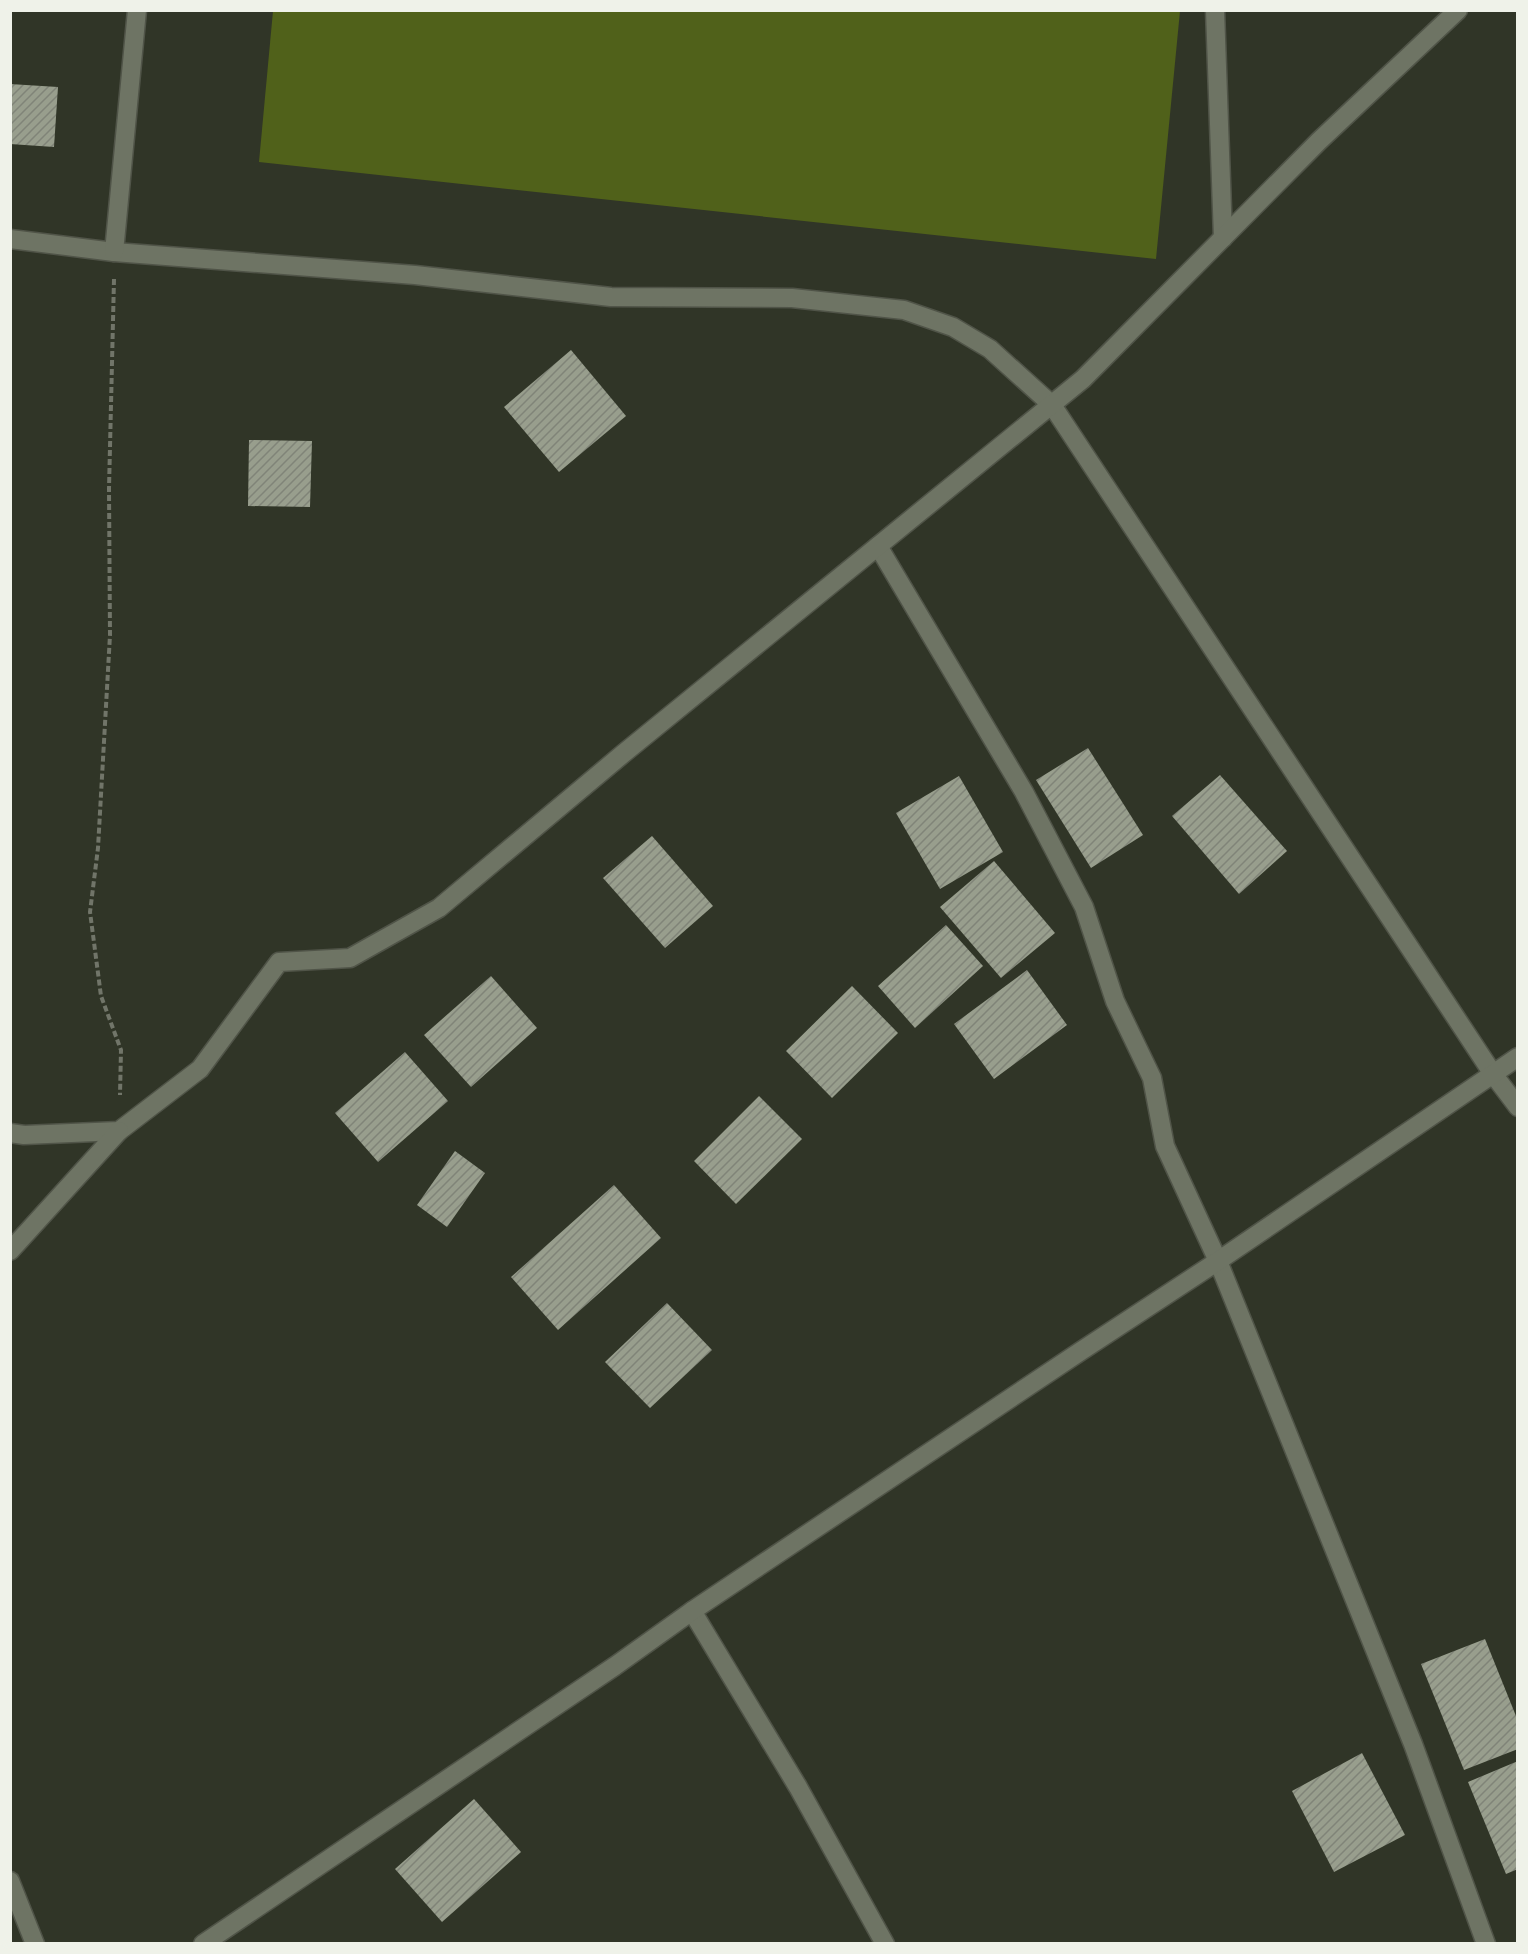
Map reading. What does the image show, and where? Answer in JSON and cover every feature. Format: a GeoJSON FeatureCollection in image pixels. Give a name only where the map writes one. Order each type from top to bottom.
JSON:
{"type":"FeatureCollection","features":[{"type":"Feature","properties":{"kind":"street"},"geometry":{"type":"LineString","coordinates":[[114,252],[137,10]]}},
{"type":"Feature","properties":{"kind":"street"},"geometry":{"type":"LineString","coordinates":[[1215,10],[1223,238]]}},
{"type":"Feature","properties":{"kind":"street"},"geometry":{"type":"LineString","coordinates":[[10,1251],[119,1131],[200,1069],[279,962],[350,958],[439,908],[624,753],[1083,379],[1319,141],[1458,10]]}},
{"type":"Feature","properties":{"kind":"street"},"geometry":{"type":"LineString","coordinates":[[10,239],[114,252],[415,275],[611,297],[792,298],[904,310],[953,327],[990,349],[1052,405],[1493,1074],[1518,1107]]}},
{"type":"Feature","properties":{"kind":"street"},"geometry":{"type":"LineString","coordinates":[[878,546],[1024,792],[1084,907],[1115,1001],[1152,1078],[1165,1146],[1218,1261],[1409,1733],[1486,1944]]}},
{"type":"Feature","properties":{"kind":"street"},"geometry":{"type":"LineString","coordinates":[[203,1944],[615,1666],[692,1611],[1218,1261],[1518,1057]]}},
{"type":"Feature","properties":{"kind":"street"},"geometry":{"type":"LineString","coordinates":[[10,1133],[24,1135],[119,1131]]}},
{"type":"Feature","properties":{"kind":"street"},"geometry":{"type":"LineString","coordinates":[[692,1611],[798,1787],[885,1944]]}},
{"type":"Feature","properties":{"kind":"street"},"geometry":{"type":"LineString","coordinates":[[10,1881],[35,1944]]}},
{"type":"Feature","properties":{"kind":"path"},"geometry":{"type":"LineString","coordinates":[[114,252],[109,489],[110,635],[98,848],[90,912],[101,996],[121,1050],[119,1131]]}},
{"type":"Feature","properties":{"kind":"green space"},"geometry":{"type":"Polygon","coordinates":[[[273,11],[1180,11],[1156,259],[259,162],[273,11]]]}},
{"type":"Feature","properties":{"kind":"building"},"geometry":{"type":"Polygon","coordinates":[[[10,84],[58,87],[54,147],[10,144],[10,84]]]}},
{"type":"Feature","properties":{"kind":"building"},"geometry":{"type":"Polygon","coordinates":[[[571,350],[626,416],[559,472],[504,407],[571,350]]]}},
{"type":"Feature","properties":{"kind":"building"},"geometry":{"type":"Polygon","coordinates":[[[249,440],[312,441],[310,507],[248,506],[249,440]]]}},
{"type":"Feature","properties":{"kind":"building"},"geometry":{"type":"Polygon","coordinates":[[[1088,748],[1143,835],[1091,868],[1036,780],[1088,748]]]}},
{"type":"Feature","properties":{"kind":"building"},"geometry":{"type":"Polygon","coordinates":[[[1220,775],[1287,851],[1239,894],[1172,816],[1220,775]]]}},
{"type":"Feature","properties":{"kind":"building"},"geometry":{"type":"Polygon","coordinates":[[[959,776],[1003,852],[940,889],[896,813],[959,776]]]}},
{"type":"Feature","properties":{"kind":"building"},"geometry":{"type":"Polygon","coordinates":[[[652,836],[713,906],[665,948],[603,878],[652,836]]]}},
{"type":"Feature","properties":{"kind":"building"},"geometry":{"type":"Polygon","coordinates":[[[994,861],[1055,933],[1001,978],[940,907],[994,861]]]}},
{"type":"Feature","properties":{"kind":"building"},"geometry":{"type":"Polygon","coordinates":[[[946,925],[983,966],[915,1028],[878,986],[946,925]]]}},
{"type":"Feature","properties":{"kind":"building"},"geometry":{"type":"Polygon","coordinates":[[[1027,970],[1067,1025],[994,1079],[954,1024],[1027,970]]]}},
{"type":"Feature","properties":{"kind":"building"},"geometry":{"type":"Polygon","coordinates":[[[491,976],[537,1028],[471,1087],[424,1035],[491,976]]]}},
{"type":"Feature","properties":{"kind":"building"},"geometry":{"type":"Polygon","coordinates":[[[852,986],[898,1033],[832,1098],[786,1051],[852,986]]]}},
{"type":"Feature","properties":{"kind":"building"},"geometry":{"type":"Polygon","coordinates":[[[405,1052],[448,1101],[378,1162],[335,1113],[405,1052]]]}},
{"type":"Feature","properties":{"kind":"building"},"geometry":{"type":"Polygon","coordinates":[[[759,1096],[802,1139],[736,1204],[694,1161],[759,1096]]]}},
{"type":"Feature","properties":{"kind":"building"},"geometry":{"type":"Polygon","coordinates":[[[455,1151],[485,1173],[447,1227],[417,1205],[455,1151]]]}},
{"type":"Feature","properties":{"kind":"building"},"geometry":{"type":"Polygon","coordinates":[[[614,1185],[661,1238],[558,1330],[511,1277],[614,1185]]]}},
{"type":"Feature","properties":{"kind":"building"},"geometry":{"type":"Polygon","coordinates":[[[667,1303],[712,1350],[650,1408],[605,1362],[667,1303]]]}},
{"type":"Feature","properties":{"kind":"building"},"geometry":{"type":"Polygon","coordinates":[[[1485,1639],[1518,1721],[1518,1749],[1464,1770],[1421,1664],[1485,1639]]]}},
{"type":"Feature","properties":{"kind":"building"},"geometry":{"type":"Polygon","coordinates":[[[1362,1753],[1405,1835],[1334,1872],[1292,1791],[1362,1753]]]}},
{"type":"Feature","properties":{"kind":"building"},"geometry":{"type":"Polygon","coordinates":[[[1518,1761],[1518,1869],[1506,1874],[1468,1782],[1518,1761]]]}},
{"type":"Feature","properties":{"kind":"building"},"geometry":{"type":"Polygon","coordinates":[[[474,1799],[521,1852],[442,1922],[395,1869],[474,1799]]]}}]}
